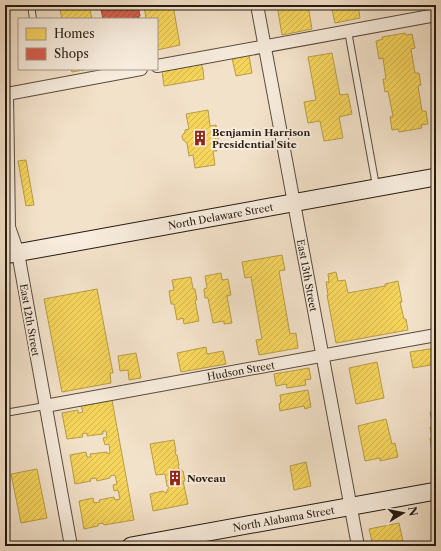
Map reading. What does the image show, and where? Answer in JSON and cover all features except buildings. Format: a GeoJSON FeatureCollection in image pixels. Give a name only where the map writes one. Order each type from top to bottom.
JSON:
{"type":"FeatureCollection","features":[{"type":"Feature","properties":{"kind":"main road","name":"North Delaware Street"},"geometry":{"type":"LineString","coordinates":[[11,254],[436,177]]}},
{"type":"Feature","properties":{"kind":"main road","name":"North Alabama Street"},"geometry":{"type":"LineString","coordinates":[[131,546],[436,490]]}},
{"type":"Feature","properties":{"kind":"street","name":"East 13th Street"},"geometry":{"type":"LineString","coordinates":[[257,5],[358,546]]}},
{"type":"Feature","properties":{"kind":"street"},"geometry":{"type":"LineString","coordinates":[[158,66],[436,15]]}},
{"type":"Feature","properties":{"kind":"street","name":"East 12th Street"},"geometry":{"type":"LineString","coordinates":[[72,546],[45,406],[11,254],[6,94],[137,70]]}},
{"type":"Feature","properties":{"kind":"street","name":"Hudson Street"},"geometry":{"type":"LineString","coordinates":[[45,406],[436,335]]}},
{"type":"Feature","properties":{"kind":"lane"},"geometry":{"type":"LineString","coordinates":[[31,5],[33,18]]}},
{"type":"Feature","properties":{"kind":"lane"},"geometry":{"type":"LineString","coordinates":[[348,31],[376,188]]}},
{"type":"Feature","properties":{"kind":"lane"},"geometry":{"type":"LineString","coordinates":[[5,413],[45,406]]}},
{"type":"Feature","properties":{"kind":"place","name":"Benjamin Harrison Presidential Site"},"geometry":{"type":"Point","coordinates":[200,138]}},
{"type":"Feature","properties":{"kind":"place","name":"Noveau"},"geometry":{"type":"Point","coordinates":[175,478]}}]}
